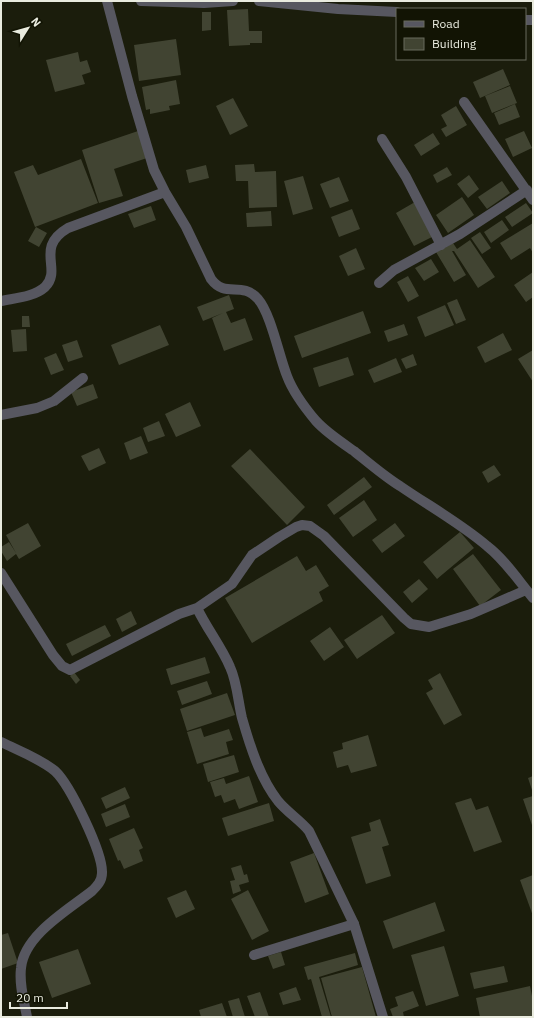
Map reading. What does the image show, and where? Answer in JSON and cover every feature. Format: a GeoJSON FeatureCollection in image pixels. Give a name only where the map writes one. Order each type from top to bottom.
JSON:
{"type":"FeatureCollection","features":[{"type":"Feature","properties":{"kind":"street"},"geometry":{"type":"LineString","coordinates":[[107,1],[132,96],[154,170],[186,227],[208,274],[215,285],[224,290],[245,290],[260,301],[272,328],[287,377],[298,396],[317,422],[398,485],[488,547],[502,560],[533,598]]}},
{"type":"Feature","properties":{"kind":"street"},"geometry":{"type":"LineString","coordinates":[[141,1],[204,3],[233,1]]}},
{"type":"Feature","properties":{"kind":"street"},"geometry":{"type":"LineString","coordinates":[[259,1],[338,9],[396,12]]}},
{"type":"Feature","properties":{"kind":"street"},"geometry":{"type":"LineString","coordinates":[[464,102],[533,200]]}},
{"type":"Feature","properties":{"kind":"street"},"geometry":{"type":"LineString","coordinates":[[382,139],[406,177],[441,245]]}},
{"type":"Feature","properties":{"kind":"street"},"geometry":{"type":"LineString","coordinates":[[379,283],[394,270],[460,234],[527,190]]}},
{"type":"Feature","properties":{"kind":"street"},"geometry":{"type":"LineString","coordinates":[[1,301],[20,298],[38,292],[45,287],[50,280],[50,248],[54,238],[60,233],[68,228],[165,192]]}},
{"type":"Feature","properties":{"kind":"street"},"geometry":{"type":"LineString","coordinates":[[1,415],[37,408],[54,401],[83,378]]}},
{"type":"Feature","properties":{"kind":"street"},"geometry":{"type":"LineString","coordinates":[[1,573],[53,655],[62,666],[70,670],[179,614],[197,608],[232,584],[252,555],[279,537],[302,525],[310,526],[324,536],[404,618],[411,624],[417,626],[429,628],[471,614],[526,590]]}},
{"type":"Feature","properties":{"kind":"street"},"geometry":{"type":"LineString","coordinates":[[197,608],[232,671],[242,717],[263,776],[278,801],[309,831],[354,924],[383,1017]]}},
{"type":"Feature","properties":{"kind":"street"},"geometry":{"type":"LineString","coordinates":[[1,742],[46,765],[62,779],[84,817],[102,866],[101,879],[98,884],[88,894],[44,929],[31,943],[24,954],[20,980],[27,1017]]}},
{"type":"Feature","properties":{"kind":"street"},"geometry":{"type":"LineString","coordinates":[[254,955],[354,924]]}},
{"type":"Feature","properties":{"kind":"building"},"geometry":{"type":"Polygon","coordinates":[[[248,9],[249,31],[262,31],[262,43],[229,46],[227,10],[248,9]]]}},
{"type":"Feature","properties":{"kind":"building"},"geometry":{"type":"Polygon","coordinates":[[[202,12],[211,12],[211,30],[202,31],[202,12]]]}},
{"type":"Feature","properties":{"kind":"building"},"geometry":{"type":"Polygon","coordinates":[[[176,39],[181,75],[139,81],[134,45],[176,39]]]}},
{"type":"Feature","properties":{"kind":"building"},"geometry":{"type":"Polygon","coordinates":[[[78,52],[80,62],[87,60],[91,72],[82,75],[85,84],[55,92],[46,60],[78,52]]]}},
{"type":"Feature","properties":{"kind":"building"},"geometry":{"type":"Polygon","coordinates":[[[503,69],[510,85],[480,98],[473,82],[503,69]]]}},
{"type":"Feature","properties":{"kind":"building"},"geometry":{"type":"Polygon","coordinates":[[[176,80],[180,104],[169,106],[170,110],[150,114],[150,109],[146,110],[142,87],[176,80]]]}},
{"type":"Feature","properties":{"kind":"building"},"geometry":{"type":"Polygon","coordinates":[[[510,86],[517,103],[492,113],[485,96],[510,86]]]}},
{"type":"Feature","properties":{"kind":"building"},"geometry":{"type":"Polygon","coordinates":[[[233,98],[248,126],[230,135],[216,106],[233,98]]]}},
{"type":"Feature","properties":{"kind":"building"},"geometry":{"type":"Polygon","coordinates":[[[515,104],[520,117],[499,125],[494,113],[515,104]]]}},
{"type":"Feature","properties":{"kind":"building"},"geometry":{"type":"Polygon","coordinates":[[[456,106],[467,125],[446,137],[441,129],[447,126],[441,115],[456,106]]]}},
{"type":"Feature","properties":{"kind":"building"},"geometry":{"type":"Polygon","coordinates":[[[141,130],[150,157],[114,169],[123,196],[99,203],[82,150],[141,130]]]}},
{"type":"Feature","properties":{"kind":"building"},"geometry":{"type":"Polygon","coordinates":[[[524,131],[532,148],[513,157],[505,139],[524,131]]]}},
{"type":"Feature","properties":{"kind":"building"},"geometry":{"type":"Polygon","coordinates":[[[433,133],[440,144],[421,156],[414,145],[433,133]]]}},
{"type":"Feature","properties":{"kind":"building"},"geometry":{"type":"Polygon","coordinates":[[[81,159],[98,203],[35,227],[14,172],[33,165],[38,175],[81,159]]]}},
{"type":"Feature","properties":{"kind":"building"},"geometry":{"type":"Polygon","coordinates":[[[254,164],[255,172],[276,171],[277,207],[249,208],[248,181],[236,181],[235,165],[254,164]]]}},
{"type":"Feature","properties":{"kind":"building"},"geometry":{"type":"Polygon","coordinates":[[[206,165],[209,178],[189,183],[186,170],[206,165]]]}},
{"type":"Feature","properties":{"kind":"building"},"geometry":{"type":"Polygon","coordinates":[[[447,167],[452,175],[437,183],[433,175],[447,167]]]}},
{"type":"Feature","properties":{"kind":"building"},"geometry":{"type":"Polygon","coordinates":[[[469,175],[479,189],[468,198],[457,184],[469,175]]]}},
{"type":"Feature","properties":{"kind":"building"},"geometry":{"type":"Polygon","coordinates":[[[303,176],[313,209],[293,215],[284,181],[303,176]]]}},
{"type":"Feature","properties":{"kind":"building"},"geometry":{"type":"Polygon","coordinates":[[[339,177],[349,201],[330,208],[320,184],[339,177]]]}},
{"type":"Feature","properties":{"kind":"building"},"geometry":{"type":"Polygon","coordinates":[[[502,181],[510,193],[487,209],[478,197],[502,181]]]}},
{"type":"Feature","properties":{"kind":"building"},"geometry":{"type":"Polygon","coordinates":[[[462,197],[474,215],[448,233],[436,215],[462,197]]]}},
{"type":"Feature","properties":{"kind":"building"},"geometry":{"type":"Polygon","coordinates":[[[415,202],[434,236],[414,246],[396,213],[415,202]]]}},
{"type":"Feature","properties":{"kind":"building"},"geometry":{"type":"Polygon","coordinates":[[[526,203],[533,213],[512,227],[505,217],[526,203]]]}},
{"type":"Feature","properties":{"kind":"building"},"geometry":{"type":"Polygon","coordinates":[[[151,206],[156,220],[134,228],[128,214],[151,206]]]}},
{"type":"Feature","properties":{"kind":"building"},"geometry":{"type":"Polygon","coordinates":[[[352,209],[360,229],[339,237],[331,217],[352,209]]]}},
{"type":"Feature","properties":{"kind":"building"},"geometry":{"type":"Polygon","coordinates":[[[271,211],[272,226],[247,227],[246,213],[271,211]]]}},
{"type":"Feature","properties":{"kind":"building"},"geometry":{"type":"Polygon","coordinates":[[[502,220],[509,230],[491,243],[484,232],[502,220]]]}},
{"type":"Feature","properties":{"kind":"building"},"geometry":{"type":"Polygon","coordinates":[[[533,223],[533,253],[530,248],[511,260],[500,243],[533,223]]]}},
{"type":"Feature","properties":{"kind":"building"},"geometry":{"type":"Polygon","coordinates":[[[36,227],[47,233],[39,247],[28,241],[36,227]]]}},
{"type":"Feature","properties":{"kind":"building"},"geometry":{"type":"Polygon","coordinates":[[[480,232],[491,248],[482,254],[471,238],[480,232]]]}},
{"type":"Feature","properties":{"kind":"building"},"geometry":{"type":"Polygon","coordinates":[[[470,240],[495,277],[478,288],[454,251],[452,251],[466,275],[454,282],[436,252],[453,243],[457,249],[470,240]]]}},
{"type":"Feature","properties":{"kind":"building"},"geometry":{"type":"Polygon","coordinates":[[[356,248],[365,269],[348,276],[339,256],[356,248]]]}},
{"type":"Feature","properties":{"kind":"building"},"geometry":{"type":"Polygon","coordinates":[[[431,259],[439,272],[424,281],[415,268],[431,259]]]}},
{"type":"Feature","properties":{"kind":"building"},"geometry":{"type":"Polygon","coordinates":[[[533,272],[533,297],[526,302],[514,285],[533,272]]]}},
{"type":"Feature","properties":{"kind":"building"},"geometry":{"type":"Polygon","coordinates":[[[408,276],[419,296],[408,302],[397,282],[408,276]]]}},
{"type":"Feature","properties":{"kind":"building"},"geometry":{"type":"Polygon","coordinates":[[[229,295],[234,309],[226,312],[231,323],[245,318],[253,340],[224,351],[212,318],[223,313],[203,321],[197,307],[229,295]]]}},
{"type":"Feature","properties":{"kind":"building"},"geometry":{"type":"Polygon","coordinates":[[[457,299],[466,320],[456,324],[447,303],[457,299]]]}},
{"type":"Feature","properties":{"kind":"building"},"geometry":{"type":"Polygon","coordinates":[[[445,305],[454,325],[425,337],[417,317],[445,305]]]}},
{"type":"Feature","properties":{"kind":"building"},"geometry":{"type":"Polygon","coordinates":[[[363,311],[371,333],[302,358],[294,336],[363,311]]]}},
{"type":"Feature","properties":{"kind":"building"},"geometry":{"type":"Polygon","coordinates":[[[22,316],[29,316],[30,327],[22,327],[22,316]]]}},
{"type":"Feature","properties":{"kind":"building"},"geometry":{"type":"Polygon","coordinates":[[[404,324],[408,335],[388,342],[384,331],[404,324]]]}},
{"type":"Feature","properties":{"kind":"building"},"geometry":{"type":"Polygon","coordinates":[[[160,325],[169,345],[119,365],[111,345],[160,325]]]}},
{"type":"Feature","properties":{"kind":"building"},"geometry":{"type":"Polygon","coordinates":[[[26,329],[27,351],[13,352],[11,330],[26,329]]]}},
{"type":"Feature","properties":{"kind":"building"},"geometry":{"type":"Polygon","coordinates":[[[503,333],[512,350],[485,363],[477,347],[503,333]]]}},
{"type":"Feature","properties":{"kind":"building"},"geometry":{"type":"Polygon","coordinates":[[[77,340],[83,357],[68,362],[62,345],[77,340]]]}},
{"type":"Feature","properties":{"kind":"building"},"geometry":{"type":"Polygon","coordinates":[[[533,350],[533,382],[518,359],[533,350]]]}},
{"type":"Feature","properties":{"kind":"building"},"geometry":{"type":"Polygon","coordinates":[[[56,353],[64,370],[51,375],[44,358],[56,353]]]}},
{"type":"Feature","properties":{"kind":"building"},"geometry":{"type":"Polygon","coordinates":[[[413,354],[417,365],[406,369],[401,359],[413,354]]]}},
{"type":"Feature","properties":{"kind":"building"},"geometry":{"type":"Polygon","coordinates":[[[348,357],[354,375],[319,387],[313,368],[348,357]]]}},
{"type":"Feature","properties":{"kind":"building"},"geometry":{"type":"Polygon","coordinates":[[[396,358],[402,372],[374,383],[368,370],[396,358]]]}},
{"type":"Feature","properties":{"kind":"building"},"geometry":{"type":"Polygon","coordinates":[[[93,384],[98,398],[77,406],[71,392],[93,384]]]}},
{"type":"Feature","properties":{"kind":"building"},"geometry":{"type":"Polygon","coordinates":[[[190,402],[201,426],[176,437],[165,414],[190,402]]]}},
{"type":"Feature","properties":{"kind":"building"},"geometry":{"type":"Polygon","coordinates":[[[159,421],[165,436],[148,442],[143,428],[159,421]]]}},
{"type":"Feature","properties":{"kind":"building"},"geometry":{"type":"Polygon","coordinates":[[[141,436],[148,453],[130,460],[124,443],[141,436]]]}},
{"type":"Feature","properties":{"kind":"building"},"geometry":{"type":"Polygon","coordinates":[[[99,448],[106,463],[89,471],[81,456],[99,448]]]}},
{"type":"Feature","properties":{"kind":"building"},"geometry":{"type":"Polygon","coordinates":[[[250,449],[305,507],[287,525],[231,466],[250,449]]]}},
{"type":"Feature","properties":{"kind":"building"},"geometry":{"type":"Polygon","coordinates":[[[494,465],[501,475],[488,483],[482,472],[494,465]]]}},
{"type":"Feature","properties":{"kind":"building"},"geometry":{"type":"Polygon","coordinates":[[[364,477],[372,487],[334,515],[327,505],[364,477]]]}},
{"type":"Feature","properties":{"kind":"building"},"geometry":{"type":"Polygon","coordinates":[[[364,500],[377,520],[353,537],[339,518],[364,500]]]}},
{"type":"Feature","properties":{"kind":"building"},"geometry":{"type":"Polygon","coordinates":[[[28,523],[41,546],[19,559],[16,554],[7,561],[1,551],[1,547],[9,542],[16,553],[6,535],[28,523]]]}},
{"type":"Feature","properties":{"kind":"building"},"geometry":{"type":"Polygon","coordinates":[[[395,523],[405,536],[382,553],[372,540],[395,523]]]}},
{"type":"Feature","properties":{"kind":"building"},"geometry":{"type":"Polygon","coordinates":[[[460,532],[474,548],[437,579],[423,562],[460,532]]]}},
{"type":"Feature","properties":{"kind":"building"},"geometry":{"type":"Polygon","coordinates":[[[473,554],[501,590],[480,606],[453,569],[473,554]]]}},
{"type":"Feature","properties":{"kind":"building"},"geometry":{"type":"Polygon","coordinates":[[[297,556],[306,571],[316,565],[329,586],[319,592],[323,601],[252,643],[225,598],[297,556]]]}},
{"type":"Feature","properties":{"kind":"building"},"geometry":{"type":"Polygon","coordinates":[[[419,579],[428,589],[412,603],[403,592],[419,579]]]}},
{"type":"Feature","properties":{"kind":"building"},"geometry":{"type":"Polygon","coordinates":[[[131,611],[137,624],[122,632],[116,619],[131,611]]]}},
{"type":"Feature","properties":{"kind":"building"},"geometry":{"type":"Polygon","coordinates":[[[382,615],[395,633],[357,659],[344,640],[382,615]]]}},
{"type":"Feature","properties":{"kind":"building"},"geometry":{"type":"Polygon","coordinates":[[[105,625],[111,636],[72,656],[66,644],[105,625]]]}},
{"type":"Feature","properties":{"kind":"building"},"geometry":{"type":"Polygon","coordinates":[[[330,627],[344,647],[324,661],[310,641],[330,627]]]}},
{"type":"Feature","properties":{"kind":"building"},"geometry":{"type":"Polygon","coordinates":[[[205,657],[210,673],[171,685],[166,669],[205,657]]]}},
{"type":"Feature","properties":{"kind":"building"},"geometry":{"type":"Polygon","coordinates":[[[74,672],[80,680],[76,684],[70,676],[74,672]]]}},
{"type":"Feature","properties":{"kind":"building"},"geometry":{"type":"Polygon","coordinates":[[[440,673],[462,715],[444,725],[426,693],[433,689],[428,680],[440,673]]]}},
{"type":"Feature","properties":{"kind":"building"},"geometry":{"type":"Polygon","coordinates":[[[207,681],[212,694],[182,705],[177,691],[207,681]]]}},
{"type":"Feature","properties":{"kind":"building"},"geometry":{"type":"Polygon","coordinates":[[[227,693],[235,715],[187,731],[180,709],[227,693]]]}},
{"type":"Feature","properties":{"kind":"building"},"geometry":{"type":"Polygon","coordinates":[[[201,728],[204,737],[229,729],[233,740],[226,742],[229,754],[197,764],[187,732],[201,728]]]}},
{"type":"Feature","properties":{"kind":"building"},"geometry":{"type":"Polygon","coordinates":[[[368,735],[377,766],[351,773],[348,765],[337,768],[333,752],[343,749],[342,743],[368,735]]]}},
{"type":"Feature","properties":{"kind":"building"},"geometry":{"type":"Polygon","coordinates":[[[234,755],[239,772],[208,782],[203,764],[234,755]]]}},
{"type":"Feature","properties":{"kind":"building"},"geometry":{"type":"Polygon","coordinates":[[[249,776],[258,802],[239,809],[235,799],[224,803],[221,795],[215,797],[210,782],[224,778],[226,784],[249,776]]]}},
{"type":"Feature","properties":{"kind":"building"},"geometry":{"type":"Polygon","coordinates":[[[533,776],[533,793],[528,778],[533,776]]]}},
{"type":"Feature","properties":{"kind":"building"},"geometry":{"type":"Polygon","coordinates":[[[125,787],[130,798],[106,809],[101,798],[125,787]]]}},
{"type":"Feature","properties":{"kind":"building"},"geometry":{"type":"Polygon","coordinates":[[[533,796],[533,828],[523,799],[533,796]]]}},
{"type":"Feature","properties":{"kind":"building"},"geometry":{"type":"Polygon","coordinates":[[[471,798],[476,810],[488,806],[502,842],[474,852],[455,803],[471,798]]]}},
{"type":"Feature","properties":{"kind":"building"},"geometry":{"type":"Polygon","coordinates":[[[269,803],[274,821],[228,836],[222,818],[269,803]]]}},
{"type":"Feature","properties":{"kind":"building"},"geometry":{"type":"Polygon","coordinates":[[[125,804],[130,817],[106,827],[101,814],[125,804]]]}},
{"type":"Feature","properties":{"kind":"building"},"geometry":{"type":"Polygon","coordinates":[[[380,819],[389,845],[382,847],[391,876],[366,884],[351,837],[371,831],[369,823],[380,819]]]}},
{"type":"Feature","properties":{"kind":"building"},"geometry":{"type":"Polygon","coordinates":[[[134,828],[143,848],[139,850],[143,861],[124,869],[120,860],[118,861],[109,839],[134,828]]]}},
{"type":"Feature","properties":{"kind":"building"},"geometry":{"type":"Polygon","coordinates":[[[314,853],[329,894],[305,903],[290,862],[314,853]]]}},
{"type":"Feature","properties":{"kind":"building"},"geometry":{"type":"Polygon","coordinates":[[[241,865],[244,875],[247,874],[249,882],[239,885],[241,891],[233,894],[230,881],[235,880],[231,868],[241,865]]]}},
{"type":"Feature","properties":{"kind":"building"},"geometry":{"type":"Polygon","coordinates":[[[533,875],[533,916],[520,880],[533,875]]]}},
{"type":"Feature","properties":{"kind":"building"},"geometry":{"type":"Polygon","coordinates":[[[186,890],[195,909],[176,918],[167,898],[186,890]]]}},
{"type":"Feature","properties":{"kind":"building"},"geometry":{"type":"Polygon","coordinates":[[[248,890],[269,931],[252,940],[231,899],[248,890]]]}},
{"type":"Feature","properties":{"kind":"building"},"geometry":{"type":"Polygon","coordinates":[[[435,902],[445,931],[393,949],[383,921],[435,902]]]}},
{"type":"Feature","properties":{"kind":"building"},"geometry":{"type":"Polygon","coordinates":[[[8,933],[18,963],[1,969],[1,935],[8,933]]]}},
{"type":"Feature","properties":{"kind":"building"},"geometry":{"type":"Polygon","coordinates":[[[444,946],[459,996],[426,1006],[411,955],[444,946]]]}},
{"type":"Feature","properties":{"kind":"building"},"geometry":{"type":"Polygon","coordinates":[[[78,949],[91,984],[52,998],[39,962],[78,949]]]}},
{"type":"Feature","properties":{"kind":"building"},"geometry":{"type":"Polygon","coordinates":[[[281,952],[285,965],[273,969],[268,956],[281,952]]]}},
{"type":"Feature","properties":{"kind":"building"},"geometry":{"type":"Polygon","coordinates":[[[355,953],[358,965],[319,977],[331,1017],[322,1017],[311,979],[308,980],[304,967],[355,953]]]}},
{"type":"Feature","properties":{"kind":"building"},"geometry":{"type":"Polygon","coordinates":[[[504,966],[508,982],[474,989],[470,973],[504,966]]]}},
{"type":"Feature","properties":{"kind":"building"},"geometry":{"type":"Polygon","coordinates":[[[362,967],[376,1017],[332,1017],[321,978],[362,967]]]}},
{"type":"Feature","properties":{"kind":"building"},"geometry":{"type":"Polygon","coordinates":[[[530,986],[533,1001],[533,1017],[480,1017],[476,998],[530,986]]]}},
{"type":"Feature","properties":{"kind":"building"},"geometry":{"type":"Polygon","coordinates":[[[296,987],[301,1000],[283,1005],[279,993],[296,987]]]}},
{"type":"Feature","properties":{"kind":"building"},"geometry":{"type":"Polygon","coordinates":[[[413,991],[419,1006],[403,1012],[404,1017],[393,1017],[390,1009],[398,1006],[395,997],[413,991]]]}},
{"type":"Feature","properties":{"kind":"building"},"geometry":{"type":"Polygon","coordinates":[[[260,992],[269,1017],[255,1017],[247,996],[260,992]]]}},
{"type":"Feature","properties":{"kind":"building"},"geometry":{"type":"Polygon","coordinates":[[[239,998],[245,1017],[233,1017],[228,1001],[239,998]]]}},
{"type":"Feature","properties":{"kind":"building"},"geometry":{"type":"Polygon","coordinates":[[[222,1003],[227,1017],[201,1017],[199,1010],[222,1003]]]}}]}
